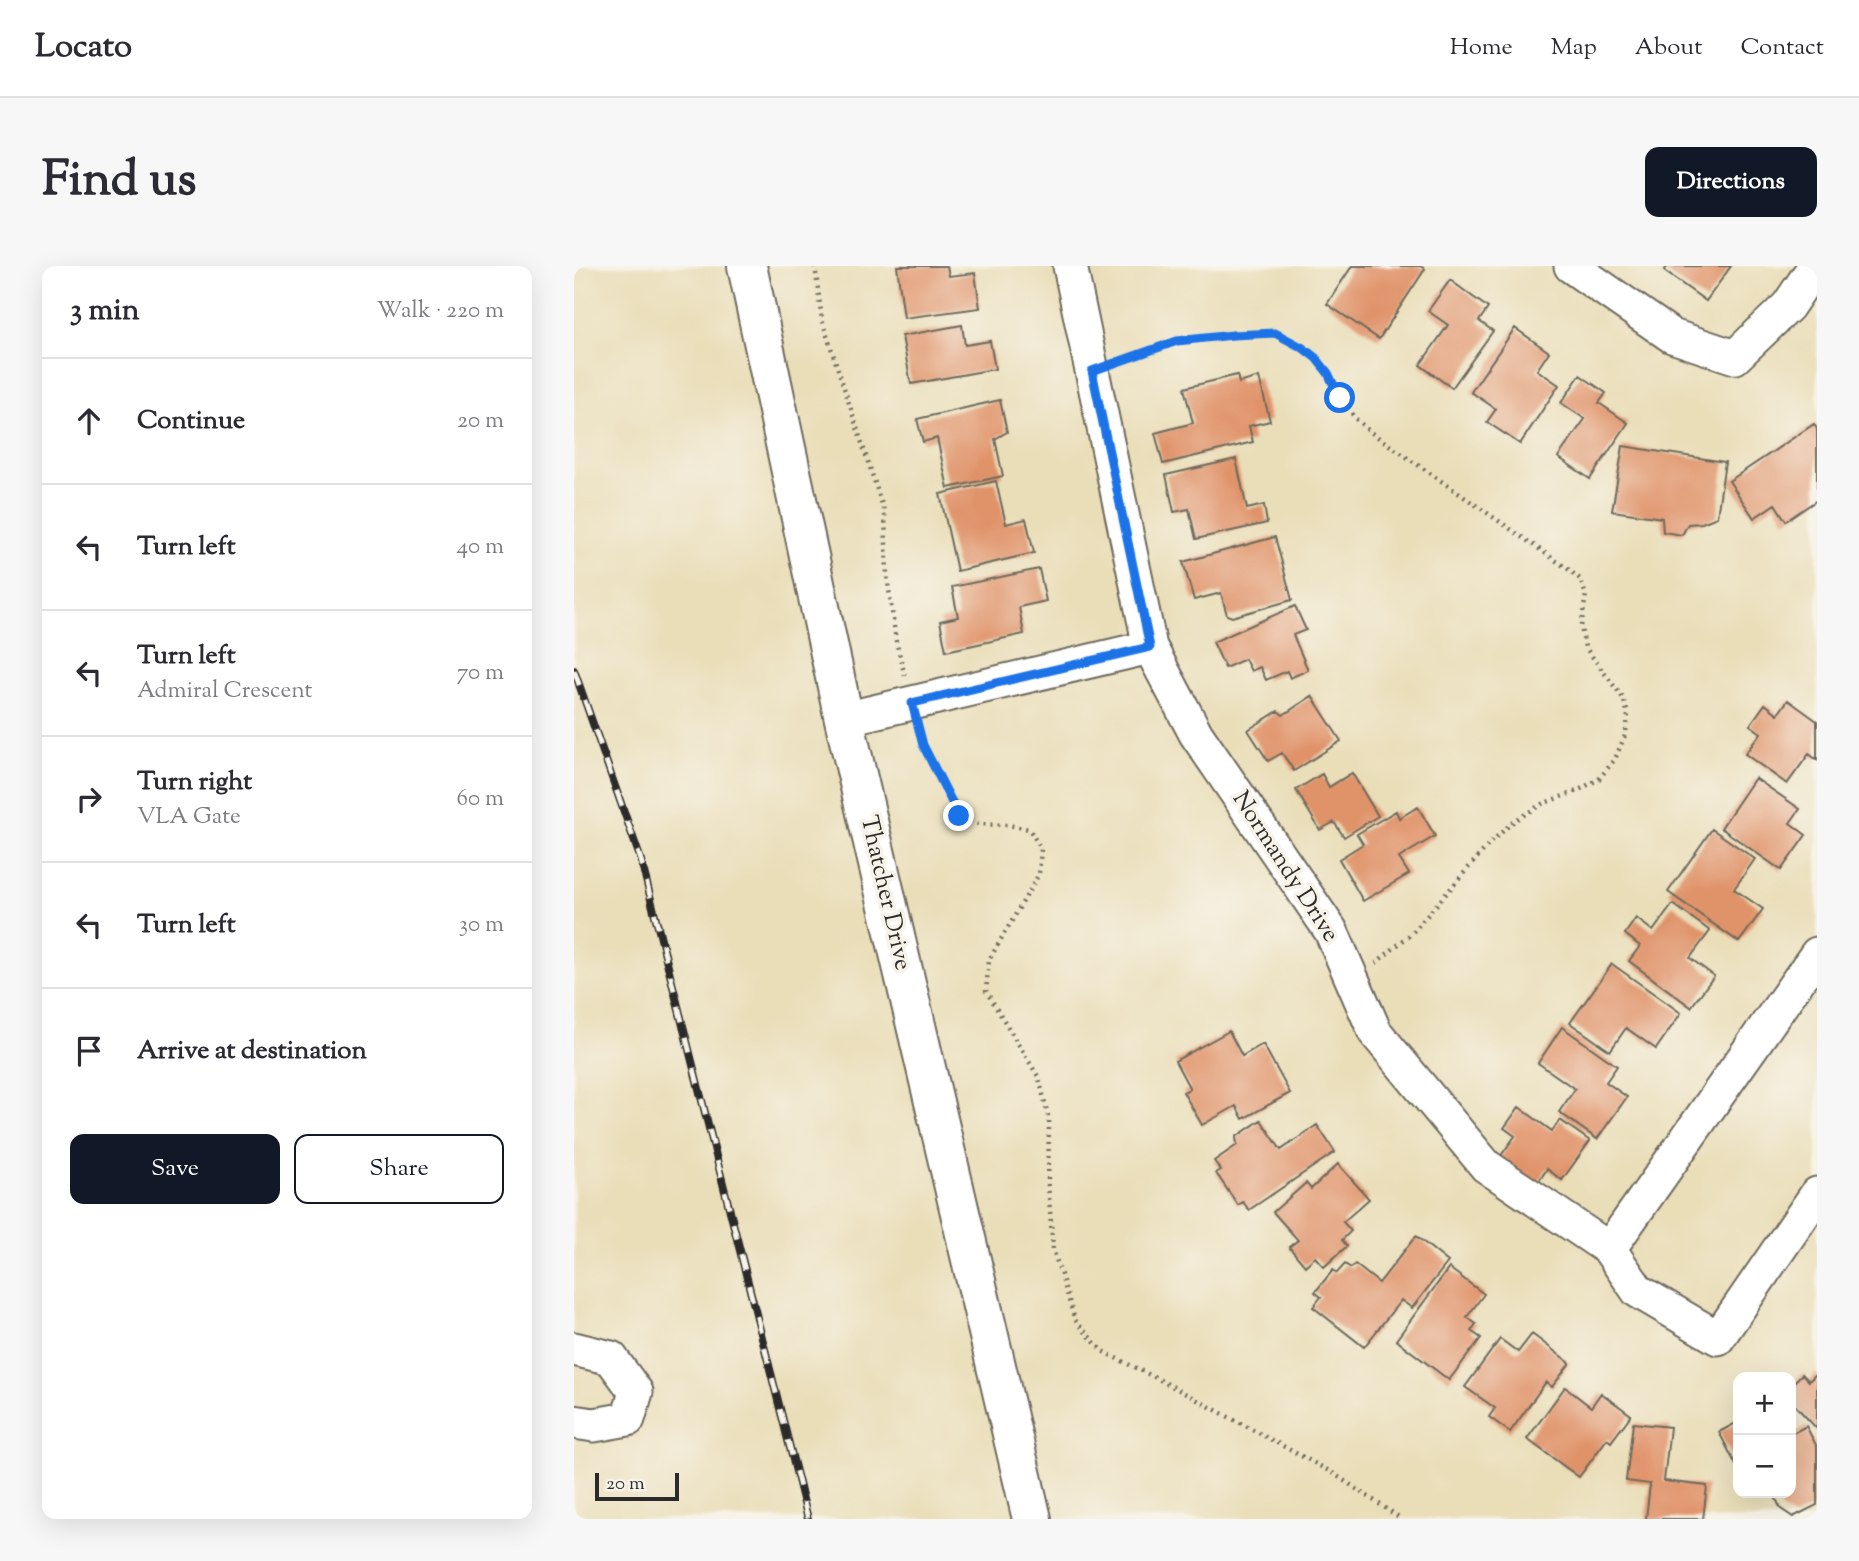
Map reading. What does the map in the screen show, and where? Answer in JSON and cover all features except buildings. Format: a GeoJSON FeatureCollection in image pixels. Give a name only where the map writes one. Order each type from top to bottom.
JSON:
{"type":"FeatureCollection","features":[{"type":"Feature","properties":{"kind":"main road","name":"Thatcher Drive"},"geometry":{"type":"LineString","coordinates":[[747,266],[844,719],[1032,1519]]}},
{"type":"Feature","properties":{"kind":"street","name":"Normandy Drive"},"geometry":{"type":"LineString","coordinates":[[1070,266],[1150,647],[1196,734],[1331,931],[1375,1032],[1486,1166],[1609,1249],[1639,1291],[1718,1338],[1817,1194]]}},
{"type":"Feature","properties":{"kind":"street"},"geometry":{"type":"LineString","coordinates":[[1571,266],[1672,336],[1735,357],[1788,306],[1815,266]]}},
{"type":"Feature","properties":{"kind":"street"},"geometry":{"type":"LineString","coordinates":[[844,719],[1150,647]]}},
{"type":"Feature","properties":{"kind":"street"},"geometry":{"type":"LineString","coordinates":[[1609,1249],[1817,954]]}},
{"type":"Feature","properties":{"kind":"street"},"geometry":{"type":"LineString","coordinates":[[574,1349],[611,1358],[636,1392],[628,1419],[594,1425],[574,1422]]}},
{"type":"Feature","properties":{"kind":"path"},"geometry":{"type":"LineString","coordinates":[[815,266],[822,320],[885,514],[887,575],[896,641],[923,745],[959,816],[979,824],[1029,829],[1041,849],[1039,874],[989,960],[986,991],[1040,1078],[1049,1120],[1048,1185],[1052,1249],[1075,1320],[1102,1351],[1331,1472],[1402,1519]]}},
{"type":"Feature","properties":{"kind":"path"},"geometry":{"type":"LineString","coordinates":[[1092,371],[1177,341],[1275,333],[1316,358],[1328,373],[1340,398],[1369,431],[1580,579],[1586,595],[1581,627],[1585,647],[1623,698],[1628,714],[1626,733],[1615,759],[1599,779],[1577,791],[1542,804],[1514,821],[1490,843],[1412,933],[1385,957],[1352,979]]}},
{"type":"Feature","properties":{"kind":"railway"},"geometry":{"type":"LineString","coordinates":[[574,670],[641,860],[808,1519]]}},
{"type":"Feature","properties":{"kind":"route"},"geometry":{"type":"LineString","coordinates":[[959,816],[923,745],[912,703],[1150,647],[1092,371],[1177,341],[1275,333],[1316,358],[1328,373],[1340,398]]}}]}
